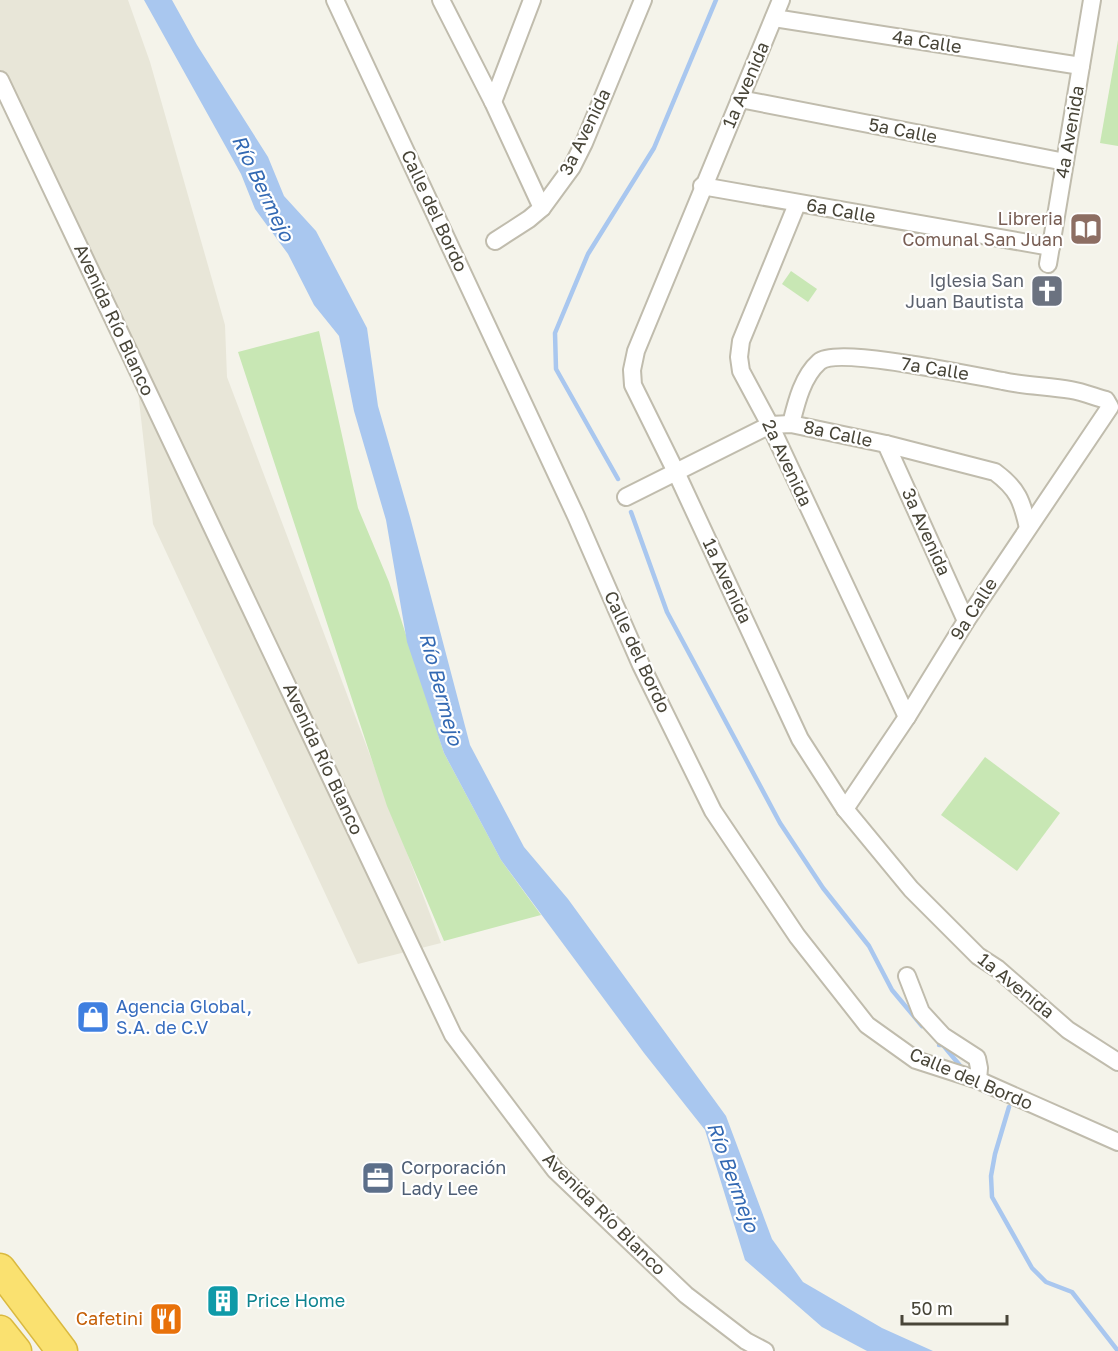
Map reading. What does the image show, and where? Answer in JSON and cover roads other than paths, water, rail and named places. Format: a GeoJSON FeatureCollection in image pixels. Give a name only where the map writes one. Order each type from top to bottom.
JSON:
{"type":"FeatureCollection","features":[{"type":"Feature","properties":{"kind":"highway"},"geometry":{"type":"LineString","coordinates":[[0,1258],[62,1351]]}},
{"type":"Feature","properties":{"kind":"highway"},"geometry":{"type":"LineString","coordinates":[[0,1269],[35,1313]]}},
{"type":"Feature","properties":{"kind":"highway"},"geometry":{"type":"LineString","coordinates":[[0,1331],[16,1351]]}},
{"type":"Feature","properties":{"kind":"street","name":"Calle del Bordo"},"geometry":{"type":"LineString","coordinates":[[335,0],[576,516],[641,665],[713,811],[797,936],[867,1025],[916,1060],[978,1080],[1118,1142]]}},
{"type":"Feature","properties":{"kind":"street"},"geometry":{"type":"LineString","coordinates":[[441,0],[493,102],[542,208]]}},
{"type":"Feature","properties":{"kind":"street"},"geometry":{"type":"LineString","coordinates":[[493,102],[532,0]]}},
{"type":"Feature","properties":{"kind":"street","name":"3a Avenida"},"geometry":{"type":"LineString","coordinates":[[495,241],[542,208],[572,167],[644,0]]}},
{"type":"Feature","properties":{"kind":"street","name":"1a Avenida"},"geometry":{"type":"LineString","coordinates":[[781,0],[702,186],[636,351],[632,370],[633,385],[800,739],[845,809],[911,888],[978,956],[998,969],[1068,1030],[1118,1062]]}},
{"type":"Feature","properties":{"kind":"street","name":"4a Avenida"},"geometry":{"type":"LineString","coordinates":[[1048,264],[1092,0]]}},
{"type":"Feature","properties":{"kind":"street","name":"4a Calle"},"geometry":{"type":"LineString","coordinates":[[774,18],[1081,66]]}},
{"type":"Feature","properties":{"kind":"street","name":"Avenida Río Blanco"},"geometry":{"type":"LineString","coordinates":[[0,80],[453,1035],[555,1170],[742,1346],[765,1351]]}},
{"type":"Feature","properties":{"kind":"street","name":"5a Calle"},"geometry":{"type":"LineString","coordinates":[[740,99],[1065,162]]}},
{"type":"Feature","properties":{"kind":"street","name":"6a Calle"},"geometry":{"type":"LineString","coordinates":[[702,186],[1051,247]]}},
{"type":"Feature","properties":{"kind":"street","name":"2a Avenida"},"geometry":{"type":"LineString","coordinates":[[797,204],[741,341],[739,357],[741,371],[770,425],[907,717]]}},
{"type":"Feature","properties":{"kind":"street","name":"7a Calle"},"geometry":{"type":"LineString","coordinates":[[791,424],[798,397],[807,378],[819,362],[839,356],[972,374],[1004,382],[1072,390],[1106,400],[1110,407],[1108,412]]}},
{"type":"Feature","properties":{"kind":"street","name":"9a Calle"},"geometry":{"type":"LineString","coordinates":[[845,809],[907,717],[966,621],[1108,412]]}},
{"type":"Feature","properties":{"kind":"street","name":"8a Calle"},"geometry":{"type":"LineString","coordinates":[[626,497],[770,425],[791,424],[886,444],[995,472],[1010,483],[1022,502],[1028,528]]}},
{"type":"Feature","properties":{"kind":"street","name":"3a Avenida"},"geometry":{"type":"LineString","coordinates":[[886,444],[966,621]]}},
{"type":"Feature","properties":{"kind":"street"},"geometry":{"type":"LineString","coordinates":[[907,976],[921,1012],[943,1036],[977,1058],[978,1080]]}},
{"type":"Feature","properties":{"kind":"water","name":"Río Bermejo"},"geometry":{"type":"Polygon","coordinates":[[[144,0],[172,0],[197,45],[268,157],[284,196],[316,231],[367,328],[378,406],[410,517],[470,745],[524,847],[568,899],[726,1116],[772,1239],[803,1282],[882,1328],[933,1351],[867,1351],[822,1327],[745,1260],[705,1130],[644,1053],[501,860],[444,753],[407,642],[386,520],[354,411],[339,336],[314,305],[288,254],[255,209],[241,174],[144,0]]]}},
{"type":"Feature","properties":{"kind":"waterway"},"geometry":{"type":"LineString","coordinates":[[618,479],[556,369],[555,333],[588,254],[654,148],[716,0]]}},
{"type":"Feature","properties":{"kind":"waterway"},"geometry":{"type":"LineString","coordinates":[[631,512],[667,612],[780,823],[823,888],[869,946],[892,990],[922,1026]]}},
{"type":"Feature","properties":{"kind":"waterway"},"geometry":{"type":"LineString","coordinates":[[939,1045],[943,1045],[962,1068]]}},
{"type":"Feature","properties":{"kind":"waterway"},"geometry":{"type":"LineString","coordinates":[[1009,1107],[995,1154],[991,1176],[992,1197],[1032,1268],[1046,1282],[1072,1292],[1118,1351]]}},
{"type":"Feature","properties":{"kind":"place","name":"Libreria Comunal San Juan"},"geometry":{"type":"Point","coordinates":[1086,229]}},
{"type":"Feature","properties":{"kind":"place","name":"Iglesia San Juan Bautista"},"geometry":{"type":"Point","coordinates":[1047,291]}},
{"type":"Feature","properties":{"kind":"place","name":"Agencia Global, S.A. de C.V"},"geometry":{"type":"Point","coordinates":[93,1017]}},
{"type":"Feature","properties":{"kind":"place","name":"Corporación Lady Lee"},"geometry":{"type":"Point","coordinates":[378,1178]}},
{"type":"Feature","properties":{"kind":"place","name":"Price Home"},"geometry":{"type":"Point","coordinates":[223,1301]}},
{"type":"Feature","properties":{"kind":"place","name":"Cafetini"},"geometry":{"type":"Point","coordinates":[166,1319]}}]}
